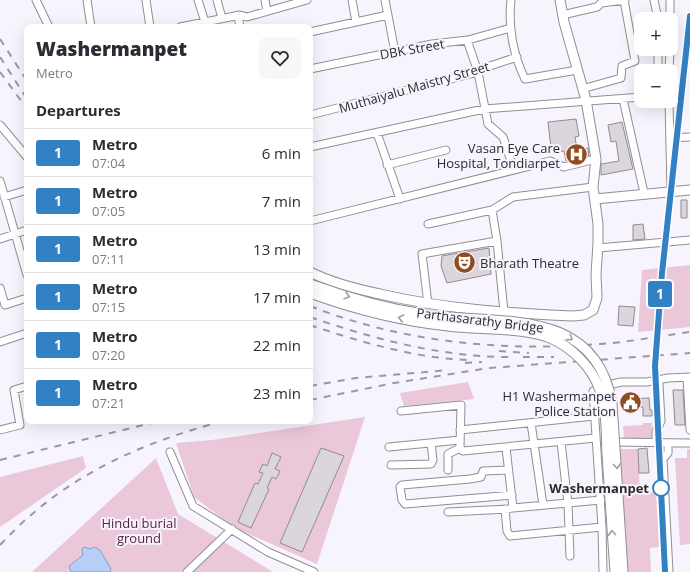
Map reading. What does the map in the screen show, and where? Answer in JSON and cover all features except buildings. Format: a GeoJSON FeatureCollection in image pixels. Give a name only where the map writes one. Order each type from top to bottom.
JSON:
{"type":"FeatureCollection","features":[{"type":"Feature","properties":{"kind":"main road"},"geometry":{"type":"LineString","coordinates":[[313,273],[359,289],[428,304],[504,312],[573,316],[590,313],[594,308],[597,298],[598,248],[593,187],[596,158],[586,100],[562,15],[560,0]]}},
{"type":"Feature","properties":{"kind":"main road"},"geometry":{"type":"LineString","coordinates":[[595,199],[644,193],[690,190]]}},
{"type":"Feature","properties":{"kind":"main road","name":"Parthasarathy Bridge"},"geometry":{"type":"LineString","coordinates":[[313,285],[366,302],[427,315],[542,325],[568,336],[586,351],[597,364],[604,378],[612,403],[623,572]]}},
{"type":"Feature","properties":{"kind":"main road","name":"Parthasarathy Bridge"},"geometry":{"type":"LineString","coordinates":[[313,294],[363,309],[412,321],[540,335],[558,342],[572,352],[591,373],[602,396],[615,572]]}},
{"type":"Feature","properties":{"kind":"street"},"geometry":{"type":"LineString","coordinates":[[36,0],[48,24]]}},
{"type":"Feature","properties":{"kind":"street"},"geometry":{"type":"LineString","coordinates":[[87,0],[91,24]]}},
{"type":"Feature","properties":{"kind":"street"},"geometry":{"type":"LineString","coordinates":[[146,0],[150,24]]}},
{"type":"Feature","properties":{"kind":"street"},"geometry":{"type":"LineString","coordinates":[[198,0],[205,22]]}},
{"type":"Feature","properties":{"kind":"street"},"geometry":{"type":"LineString","coordinates":[[217,0],[222,18]]}},
{"type":"Feature","properties":{"kind":"street"},"geometry":{"type":"LineString","coordinates":[[265,0],[267,11]]}},
{"type":"Feature","properties":{"kind":"street"},"geometry":{"type":"LineString","coordinates":[[195,24],[244,15],[247,17],[291,2],[307,0]]}},
{"type":"Feature","properties":{"kind":"street"},"geometry":{"type":"LineString","coordinates":[[352,0],[356,22]]}},
{"type":"Feature","properties":{"kind":"street"},"geometry":{"type":"LineString","coordinates":[[385,0],[395,52]]}},
{"type":"Feature","properties":{"kind":"street"},"geometry":{"type":"LineString","coordinates":[[511,0],[511,32],[517,56],[526,79],[577,70]]}},
{"type":"Feature","properties":{"kind":"street"},"geometry":{"type":"LineString","coordinates":[[562,15],[597,7],[601,3],[624,0],[635,61],[622,66],[621,78],[582,89]]}},
{"type":"Feature","properties":{"kind":"street"},"geometry":{"type":"LineString","coordinates":[[654,0],[657,12]]}},
{"type":"Feature","properties":{"kind":"street"},"geometry":{"type":"LineString","coordinates":[[670,0],[670,12]]}},
{"type":"Feature","properties":{"kind":"street"},"geometry":{"type":"LineString","coordinates":[[313,31],[388,15]]}},
{"type":"Feature","properties":{"kind":"street"},"geometry":{"type":"LineString","coordinates":[[238,16],[239,24]]}},
{"type":"Feature","properties":{"kind":"street","name":"DBK Street"},"geometry":{"type":"LineString","coordinates":[[313,68],[432,44],[467,40],[507,28],[510,29],[511,32]]}},
{"type":"Feature","properties":{"kind":"street"},"geometry":{"type":"LineString","coordinates":[[467,40],[478,72],[488,124],[503,137],[514,170]]}},
{"type":"Feature","properties":{"kind":"street","name":"Muthaiyalu Maistry Street"},"geometry":{"type":"LineString","coordinates":[[313,114],[478,72],[481,69],[517,56]]}},
{"type":"Feature","properties":{"kind":"street"},"geometry":{"type":"LineString","coordinates":[[313,147],[484,108],[634,97]]}},
{"type":"Feature","properties":{"kind":"street"},"geometry":{"type":"LineString","coordinates":[[623,99],[644,193]]}},
{"type":"Feature","properties":{"kind":"street"},"geometry":{"type":"LineString","coordinates":[[669,108],[671,191]]}},
{"type":"Feature","properties":{"kind":"street"},"geometry":{"type":"LineString","coordinates":[[0,125],[3,133],[24,154]]}},
{"type":"Feature","properties":{"kind":"street"},"geometry":{"type":"LineString","coordinates":[[377,132],[400,199]]}},
{"type":"Feature","properties":{"kind":"street"},"geometry":{"type":"LineString","coordinates":[[670,138],[690,138]]}},
{"type":"Feature","properties":{"kind":"street"},"geometry":{"type":"LineString","coordinates":[[387,164],[446,150]]}},
{"type":"Feature","properties":{"kind":"street"},"geometry":{"type":"LineString","coordinates":[[313,220],[550,161],[564,167],[596,158]]}},
{"type":"Feature","properties":{"kind":"street"},"geometry":{"type":"LineString","coordinates":[[0,181],[24,265]]}},
{"type":"Feature","properties":{"kind":"street"},"geometry":{"type":"LineString","coordinates":[[428,224],[492,210],[513,197],[593,187]]}},
{"type":"Feature","properties":{"kind":"street"},"geometry":{"type":"LineString","coordinates":[[4,197],[24,191]]}},
{"type":"Feature","properties":{"kind":"street"},"geometry":{"type":"LineString","coordinates":[[492,210],[498,241],[504,312]]}},
{"type":"Feature","properties":{"kind":"street"},"geometry":{"type":"LineString","coordinates":[[0,239],[24,231]]}},
{"type":"Feature","properties":{"kind":"street"},"geometry":{"type":"LineString","coordinates":[[598,248],[690,240]]}},
{"type":"Feature","properties":{"kind":"street"},"geometry":{"type":"LineString","coordinates":[[428,304],[422,254],[498,241]]}},
{"type":"Feature","properties":{"kind":"street"},"geometry":{"type":"LineString","coordinates":[[0,288],[5,305],[24,299]]}},
{"type":"Feature","properties":{"kind":"street"},"geometry":{"type":"LineString","coordinates":[[0,342],[24,334]]}},
{"type":"Feature","properties":{"kind":"street"},"geometry":{"type":"LineString","coordinates":[[603,572],[601,500],[592,391],[621,382],[647,382],[668,378],[688,378],[690,430]]}},
{"type":"Feature","properties":{"kind":"street"},"geometry":{"type":"LineString","coordinates":[[656,443],[656,432],[661,420],[659,384]]}},
{"type":"Feature","properties":{"kind":"street"},"geometry":{"type":"LineString","coordinates":[[0,430],[20,425],[14,390],[24,387]]}},
{"type":"Feature","properties":{"kind":"street"},"geometry":{"type":"LineString","coordinates":[[401,411],[461,405],[461,449]]}},
{"type":"Feature","properties":{"kind":"street"},"geometry":{"type":"LineString","coordinates":[[460,430],[594,416]]}},
{"type":"Feature","properties":{"kind":"street"},"geometry":{"type":"LineString","coordinates":[[531,423],[543,505]]}},
{"type":"Feature","properties":{"kind":"street"},"geometry":{"type":"LineString","coordinates":[[389,447],[460,440]]}},
{"type":"Feature","properties":{"kind":"street"},"geometry":{"type":"LineString","coordinates":[[448,470],[448,454],[461,449],[506,448],[534,444],[596,440],[690,443]]}},
{"type":"Feature","properties":{"kind":"street"},"geometry":{"type":"LineString","coordinates":[[561,442],[568,504],[570,556]]}},
{"type":"Feature","properties":{"kind":"street"},"geometry":{"type":"LineString","coordinates":[[391,465],[431,464],[433,460],[431,443]]}},
{"type":"Feature","properties":{"kind":"street"},"geometry":{"type":"LineString","coordinates":[[668,443],[668,451],[663,459],[669,572]]}},
{"type":"Feature","properties":{"kind":"street"},"geometry":{"type":"LineString","coordinates":[[506,448],[513,508]]}},
{"type":"Feature","properties":{"kind":"street"},"geometry":{"type":"LineString","coordinates":[[170,452],[193,506],[268,552],[314,572]]}},
{"type":"Feature","properties":{"kind":"street"},"geometry":{"type":"LineString","coordinates":[[508,470],[482,471],[480,477],[474,478],[402,484],[400,487],[402,500],[405,504],[512,495]]}},
{"type":"Feature","properties":{"kind":"street"},"geometry":{"type":"LineString","coordinates":[[448,512],[505,509],[601,500]]}},
{"type":"Feature","properties":{"kind":"street"},"geometry":{"type":"LineString","coordinates":[[505,509],[507,531],[510,536],[602,527]]}},
{"type":"Feature","properties":{"kind":"street"},"geometry":{"type":"LineString","coordinates":[[187,572],[232,529]]}},
{"type":"Feature","properties":{"kind":"green space"},"geometry":{"type":"Polygon","coordinates":[[[690,265],[690,327],[638,332],[642,270],[690,265]]]}},
{"type":"Feature","properties":{"kind":"green space"},"geometry":{"type":"Polygon","coordinates":[[[468,382],[474,399],[404,406],[400,393],[468,382]]]}},
{"type":"Feature","properties":{"kind":"green space"},"geometry":{"type":"Polygon","coordinates":[[[365,417],[317,564],[233,527],[194,497],[176,443],[212,440],[365,417]]]}},
{"type":"Feature","properties":{"kind":"green space"},"geometry":{"type":"Polygon","coordinates":[[[643,423],[652,423],[653,439],[624,438],[623,426],[643,425],[643,423]]]}},
{"type":"Feature","properties":{"kind":"green space"},"geometry":{"type":"Polygon","coordinates":[[[620,449],[638,449],[640,493],[656,492],[659,547],[650,548],[651,572],[628,572],[620,449]]]}},
{"type":"Feature","properties":{"kind":"green space"},"geometry":{"type":"Polygon","coordinates":[[[687,449],[690,449],[690,544],[680,545],[675,458],[687,458],[687,449]]]}},
{"type":"Feature","properties":{"kind":"green space"},"geometry":{"type":"Polygon","coordinates":[[[83,456],[86,468],[0,527],[0,477],[83,456]]]}},
{"type":"Feature","properties":{"kind":"green space","name":"Hindu burial ground"},"geometry":{"type":"Polygon","coordinates":[[[156,458],[178,514],[273,572],[32,572],[156,458]]]}},
{"type":"Feature","properties":{"kind":"water"},"geometry":{"type":"Polygon","coordinates":[[[84,547],[90,549],[94,547],[100,550],[111,569],[110,572],[71,572],[69,566],[83,555],[82,549],[84,547]]]}},
{"type":"Feature","properties":{"kind":"railway"},"geometry":{"type":"LineString","coordinates":[[0,39],[24,76]]}},
{"type":"Feature","properties":{"kind":"railway"},"geometry":{"type":"LineString","coordinates":[[0,57],[24,94]]}},
{"type":"Feature","properties":{"kind":"railway"},"geometry":{"type":"LineString","coordinates":[[0,72],[24,105]]}},
{"type":"Feature","properties":{"kind":"railway"},"geometry":{"type":"LineString","coordinates":[[313,307],[380,328],[416,336],[452,342],[489,345],[563,346],[600,344],[690,332]]}},
{"type":"Feature","properties":{"kind":"railway"},"geometry":{"type":"LineString","coordinates":[[313,318],[359,333],[433,350],[458,354],[509,357]]}},
{"type":"Feature","properties":{"kind":"railway"},"geometry":{"type":"LineString","coordinates":[[313,326],[349,338],[410,353],[451,359],[471,360]]}},
{"type":"Feature","properties":{"kind":"railway"},"geometry":{"type":"LineString","coordinates":[[499,351],[529,353]]}},
{"type":"Feature","properties":{"kind":"railway"},"geometry":{"type":"LineString","coordinates":[[313,399],[394,383],[489,368],[690,353]]}},
{"type":"Feature","properties":{"kind":"railway"},"geometry":{"type":"LineString","coordinates":[[523,357],[554,357]]}},
{"type":"Feature","properties":{"kind":"railway"},"geometry":{"type":"LineString","coordinates":[[465,363],[482,362]]}},
{"type":"Feature","properties":{"kind":"railway"},"geometry":{"type":"LineString","coordinates":[[313,385],[356,378],[449,370]]}},
{"type":"Feature","properties":{"kind":"railway"},"geometry":{"type":"LineString","coordinates":[[0,460],[148,424]]}},
{"type":"Feature","properties":{"kind":"railway"},"geometry":{"type":"LineString","coordinates":[[0,545],[27,518],[52,498],[98,469],[147,446],[213,424]]}},
{"type":"Feature","properties":{"kind":"metro line","name":"1"},"geometry":{"type":"LineString","coordinates":[[665,572],[655,366],[662,273],[690,16]]}},
{"type":"Feature","properties":{"kind":"place","name":"Vasan Eye Care Hospital, Tondiarpet"},"geometry":{"type":"Point","coordinates":[576,155]}},
{"type":"Feature","properties":{"kind":"place","name":"Bharath Theatre"},"geometry":{"type":"Point","coordinates":[465,263]}},
{"type":"Feature","properties":{"kind":"place","name":"H1 Washermanpet Police Station"},"geometry":{"type":"Point","coordinates":[631,403]}},
{"type":"Feature","properties":{"kind":"place","name":"Washermanpet"},"geometry":{"type":"Point","coordinates":[661,488]}}]}
